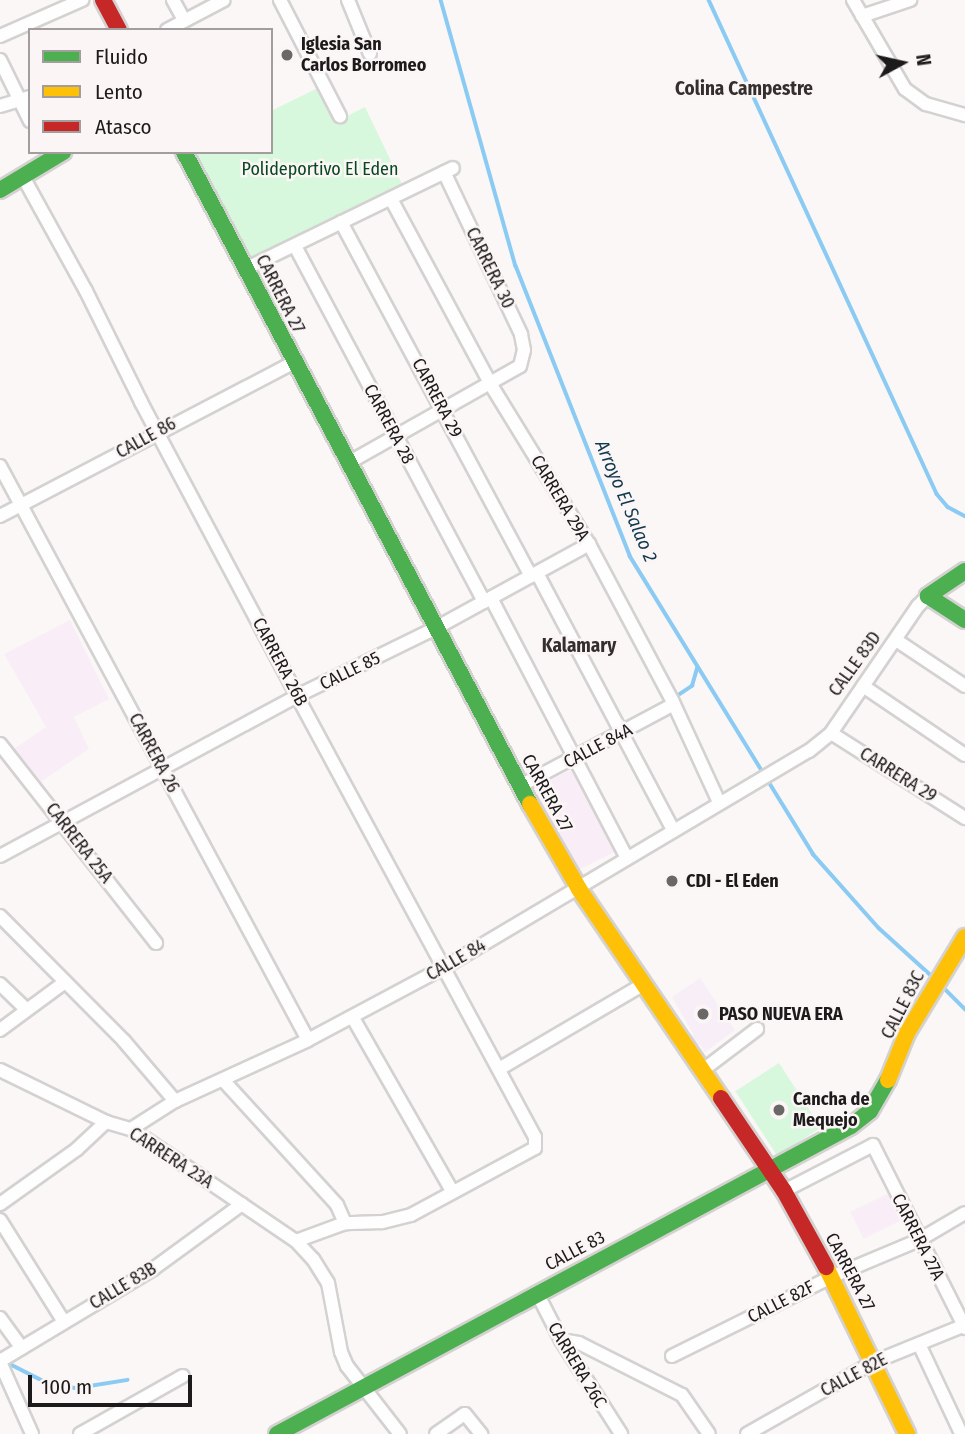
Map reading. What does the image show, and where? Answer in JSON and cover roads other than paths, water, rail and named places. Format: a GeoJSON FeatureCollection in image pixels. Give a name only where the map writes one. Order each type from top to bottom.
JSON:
{"type":"FeatureCollection","features":[{"type":"Feature","properties":{"kind":"street"},"geometry":{"type":"LineString","coordinates":[[0,36],[82,0]]}},
{"type":"Feature","properties":{"kind":"street"},"geometry":{"type":"LineString","coordinates":[[103,0],[118,28]]}},
{"type":"Feature","properties":{"kind":"street"},"geometry":{"type":"LineString","coordinates":[[173,0],[184,20]]}},
{"type":"Feature","properties":{"kind":"street"},"geometry":{"type":"LineString","coordinates":[[170,28],[224,0]]}},
{"type":"Feature","properties":{"kind":"street"},"geometry":{"type":"LineString","coordinates":[[280,0],[340,116]]}},
{"type":"Feature","properties":{"kind":"street"},"geometry":{"type":"LineString","coordinates":[[348,0],[370,54]]}},
{"type":"Feature","properties":{"kind":"street"},"geometry":{"type":"LineString","coordinates":[[853,0],[905,89],[926,104],[965,115]]}},
{"type":"Feature","properties":{"kind":"street"},"geometry":{"type":"LineString","coordinates":[[862,16],[910,0]]}},
{"type":"Feature","properties":{"kind":"street"},"geometry":{"type":"LineString","coordinates":[[0,60],[25,99],[0,106]]}},
{"type":"Feature","properties":{"kind":"street","name":"CARRERA 27"},"geometry":{"type":"LineString","coordinates":[[185,154],[293,363],[520,786],[579,889],[784,1191],[831,1277],[907,1434]]}},
{"type":"Feature","properties":{"kind":"street"},"geometry":{"type":"LineString","coordinates":[[0,190],[46,156]]}},
{"type":"Feature","properties":{"kind":"street","name":"CARRERA 30"},"geometry":{"type":"LineString","coordinates":[[391,199],[449,170],[522,334],[524,350],[520,366],[491,385]]}},
{"type":"Feature","properties":{"kind":"street","name":"CARRERA 26B"},"geometry":{"type":"LineString","coordinates":[[22,175],[297,696],[535,1137],[535,1149],[452,1191]]}},
{"type":"Feature","properties":{"kind":"street"},"geometry":{"type":"LineString","coordinates":[[245,269],[391,199]]}},
{"type":"Feature","properties":{"kind":"street","name":"CARRERA 29A"},"geometry":{"type":"LineString","coordinates":[[391,199],[491,385],[589,544],[674,704],[719,803]]}},
{"type":"Feature","properties":{"kind":"street","name":"CARRERA 29"},"geometry":{"type":"LineString","coordinates":[[341,222],[673,830]]}},
{"type":"Feature","properties":{"kind":"street","name":"CARRERA 28"},"geometry":{"type":"LineString","coordinates":[[295,246],[395,436],[575,758],[627,858]]}},
{"type":"Feature","properties":{"kind":"street","name":"CALLE 86"},"geometry":{"type":"LineString","coordinates":[[0,516],[158,431],[293,363]]}},
{"type":"Feature","properties":{"kind":"street"},"geometry":{"type":"LineString","coordinates":[[348,463],[491,385]]}},
{"type":"Feature","properties":{"kind":"street","name":"CARRERA 26"},"geometry":{"type":"LineString","coordinates":[[0,466],[308,1040]]}},
{"type":"Feature","properties":{"kind":"street","name":"CALLE 85"},"geometry":{"type":"LineString","coordinates":[[0,856],[297,696],[434,629],[589,544]]}},
{"type":"Feature","properties":{"kind":"street","name":"CALLE 83D"},"geometry":{"type":"LineString","coordinates":[[772,774],[831,733],[918,606],[965,571]]}},
{"type":"Feature","properties":{"kind":"street"},"geometry":{"type":"LineString","coordinates":[[928,596],[965,620]]}},
{"type":"Feature","properties":{"kind":"street"},"geometry":{"type":"LineString","coordinates":[[896,640],[965,686]]}},
{"type":"Feature","properties":{"kind":"street"},"geometry":{"type":"LineString","coordinates":[[863,686],[965,755]]}},
{"type":"Feature","properties":{"kind":"street","name":"CALLE 84A"},"geometry":{"type":"LineString","coordinates":[[520,786],[674,704]]}},
{"type":"Feature","properties":{"kind":"street","name":"CARRERA 29"},"geometry":{"type":"LineString","coordinates":[[831,733],[965,818]]}},
{"type":"Feature","properties":{"kind":"street","name":"CARRERA 25A"},"geometry":{"type":"LineString","coordinates":[[0,744],[156,943]]}},
{"type":"Feature","properties":{"kind":"street","name":"CALLE 84"},"geometry":{"type":"LineString","coordinates":[[131,1129],[175,1101],[353,1018],[579,889],[673,830],[772,774]]}},
{"type":"Feature","properties":{"kind":"street"},"geometry":{"type":"LineString","coordinates":[[0,916],[124,1041],[175,1101]]}},
{"type":"Feature","properties":{"kind":"street","name":"CALLE 83C"},"geometry":{"type":"LineString","coordinates":[[882,1094],[907,1034],[944,969],[960,955],[965,937]]}},
{"type":"Feature","properties":{"kind":"street"},"geometry":{"type":"LineString","coordinates":[[0,1030],[26,1008],[65,982]]}},
{"type":"Feature","properties":{"kind":"street"},"geometry":{"type":"LineString","coordinates":[[0,984],[26,1008]]}},
{"type":"Feature","properties":{"kind":"street"},"geometry":{"type":"LineString","coordinates":[[499,1069],[644,985]]}},
{"type":"Feature","properties":{"kind":"street"},"geometry":{"type":"LineString","coordinates":[[296,1241],[345,1223],[399,1220],[452,1191],[353,1018]]}},
{"type":"Feature","properties":{"kind":"street"},"geometry":{"type":"LineString","coordinates":[[703,1070],[757,1030]]}},
{"type":"Feature","properties":{"kind":"street","name":"CARRERA 23A"},"geometry":{"type":"LineString","coordinates":[[0,1070],[106,1122],[131,1129],[296,1241],[313,1259],[328,1283],[341,1352],[347,1366],[400,1434]]}},
{"type":"Feature","properties":{"kind":"street"},"geometry":{"type":"LineString","coordinates":[[223,1080],[337,1205],[345,1223]]}},
{"type":"Feature","properties":{"kind":"street","name":"CALLE 83"},"geometry":{"type":"LineString","coordinates":[[277,1434],[851,1126],[870,1111],[882,1094]]}},
{"type":"Feature","properties":{"kind":"street"},"geometry":{"type":"LineString","coordinates":[[0,1204],[77,1149],[106,1122]]}},
{"type":"Feature","properties":{"kind":"street","name":"CARRERA 27A"},"geometry":{"type":"LineString","coordinates":[[784,1191],[873,1144],[964,1326]]}},
{"type":"Feature","properties":{"kind":"street","name":"CALLE 83B"},"geometry":{"type":"LineString","coordinates":[[3,1360],[153,1269],[242,1204]]}},
{"type":"Feature","properties":{"kind":"street","name":"CALLE 82F"},"geometry":{"type":"LineString","coordinates":[[672,1356],[831,1277],[919,1240],[965,1213]]}},
{"type":"Feature","properties":{"kind":"street"},"geometry":{"type":"LineString","coordinates":[[0,1220],[64,1322]]}},
{"type":"Feature","properties":{"kind":"street","name":"CARRERA 26C"},"geometry":{"type":"LineString","coordinates":[[537,1293],[561,1340],[621,1434]]}},
{"type":"Feature","properties":{"kind":"street"},"geometry":{"type":"LineString","coordinates":[[0,1318],[22,1348]]}},
{"type":"Feature","properties":{"kind":"street","name":"CALLE 82E"},"geometry":{"type":"LineString","coordinates":[[747,1434],[874,1362],[964,1326]]}},
{"type":"Feature","properties":{"kind":"street"},"geometry":{"type":"LineString","coordinates":[[561,1340],[579,1343],[682,1395],[709,1434]]}},
{"type":"Feature","properties":{"kind":"street"},"geometry":{"type":"LineString","coordinates":[[919,1344],[959,1431]]}},
{"type":"Feature","properties":{"kind":"street"},"geometry":{"type":"LineString","coordinates":[[3,1360],[32,1434]]}},
{"type":"Feature","properties":{"kind":"street"},"geometry":{"type":"LineString","coordinates":[[80,1434],[183,1376]]}},
{"type":"Feature","properties":{"kind":"street"},"geometry":{"type":"LineString","coordinates":[[436,1434],[465,1414],[481,1434]]}},
{"type":"Feature","properties":{"kind":"waterway","name":"Arroyo El Salao 2"},"geometry":{"type":"LineString","coordinates":[[441,0],[516,266],[630,556],[813,854],[879,928],[934,978]]}},
{"type":"Feature","properties":{"kind":"waterway"},"geometry":{"type":"LineString","coordinates":[[709,0],[937,494],[948,507],[965,516]]}},
{"type":"Feature","properties":{"kind":"waterway"},"geometry":{"type":"LineString","coordinates":[[674,698],[692,686],[697,668]]}},
{"type":"Feature","properties":{"kind":"waterway","name":"Arroyo El Salao 2"},"geometry":{"type":"LineString","coordinates":[[942,986],[965,1009]]}},
{"type":"Feature","properties":{"kind":"waterway"},"geometry":{"type":"LineString","coordinates":[[10,1364],[51,1385],[77,1388],[127,1380]]}},
{"type":"Feature","properties":{"kind":"place","name":"Iglesia San Carlos Borromeo"},"geometry":{"type":"Point","coordinates":[287,55]}},
{"type":"Feature","properties":{"kind":"place","name":"CDI - El Eden"},"geometry":{"type":"Point","coordinates":[672,881]}},
{"type":"Feature","properties":{"kind":"place","name":"PASO NUEVA ERA"},"geometry":{"type":"Point","coordinates":[703,1014]}},
{"type":"Feature","properties":{"kind":"place","name":"Cancha de Mequejo"},"geometry":{"type":"Point","coordinates":[779,1110]}},
{"type":"Feature","properties":{"kind":"district","name":"Colina Campestre"},"geometry":{"type":"Point","coordinates":[744,89]}},
{"type":"Feature","properties":{"kind":"district","name":"Kalamary"},"geometry":{"type":"Point","coordinates":[579,646]}},
{"type":"Feature","properties":{"kind":"park label","name":"Polideportivo El Eden"},"geometry":{"type":"Point","coordinates":[320,169]}}]}
